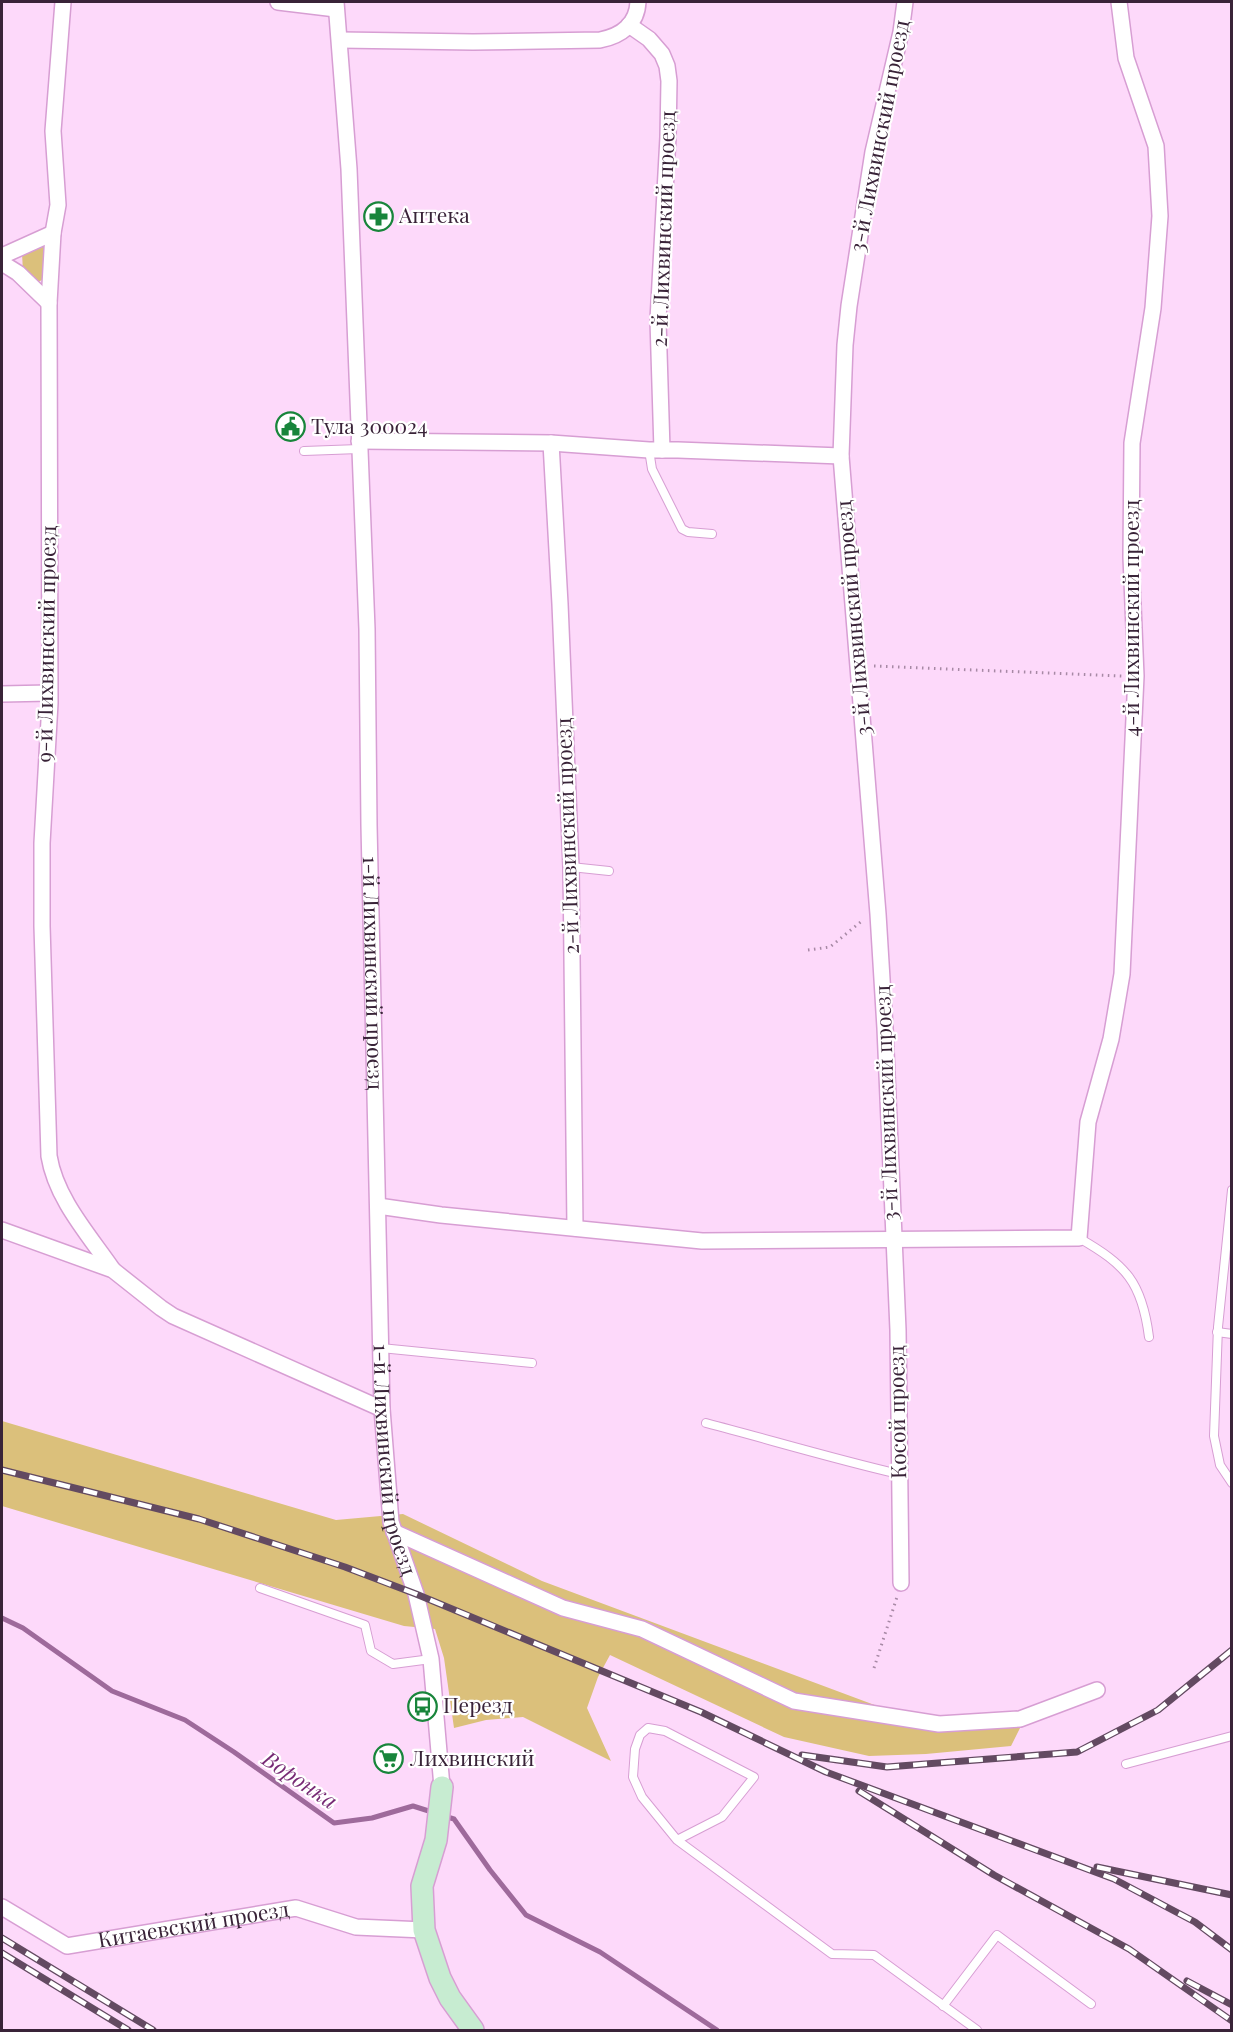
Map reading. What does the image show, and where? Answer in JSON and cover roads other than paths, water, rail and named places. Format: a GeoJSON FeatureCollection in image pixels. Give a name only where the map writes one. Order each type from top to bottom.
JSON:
{"type":"FeatureCollection","features":[{"type":"Feature","properties":{"kind":"street","name":"9-й Лихвинский проезд"},"geometry":{"type":"LineString","coordinates":[[63,2],[52,131],[59,198],[53,233],[49,303],[49,693],[42,843],[42,926],[49,1156],[60,1191],[113,1270]]}},
{"type":"Feature","properties":{"kind":"street"},"geometry":{"type":"LineString","coordinates":[[278,2],[336,5]]}},
{"type":"Feature","properties":{"kind":"street"},"geometry":{"type":"LineString","coordinates":[[340,39],[473,42],[590,41],[616,36],[629,25],[637,14],[638,2]]}},
{"type":"Feature","properties":{"kind":"street","name":"3-й Лихвинский проезд"},"geometry":{"type":"LineString","coordinates":[[892,1240],[891,1160],[878,915],[841,456],[845,345],[849,306],[873,152],[901,32],[905,2]]}},
{"type":"Feature","properties":{"kind":"street","name":"4-й Лихвинский проезд"},"geometry":{"type":"LineString","coordinates":[[1079,1238],[1088,1122],[1111,1040],[1122,974],[1136,676],[1131,557],[1132,443],[1153,309],[1160,216],[1156,146],[1126,58],[1119,2]]}},
{"type":"Feature","properties":{"kind":"street","name":"1-й Лихвинский проезд"},"geometry":{"type":"LineString","coordinates":[[336,5],[349,169],[367,629],[382,1409],[390,1511],[394,1532],[416,1594],[430,1659],[442,1787],[436,1840],[422,1886],[424,1930]]}},
{"type":"Feature","properties":{"kind":"street","name":"2-й Лихвинский проезд"},"geometry":{"type":"LineString","coordinates":[[629,25],[649,39],[662,54],[667,66],[669,81],[658,320],[656,450]]}},
{"type":"Feature","properties":{"kind":"street"},"geometry":{"type":"LineString","coordinates":[[2,256],[53,233]]}},
{"type":"Feature","properties":{"kind":"street"},"geometry":{"type":"LineString","coordinates":[[2,263],[18,273],[49,303]]}},
{"type":"Feature","properties":{"kind":"street"},"geometry":{"type":"LineString","coordinates":[[359,445],[551,443],[656,450],[841,456]]}},
{"type":"Feature","properties":{"kind":"street","name":"2-й Лихвинский проезд"},"geometry":{"type":"LineString","coordinates":[[551,443],[571,867],[575,1228]]}},
{"type":"Feature","properties":{"kind":"street"},"geometry":{"type":"LineString","coordinates":[[2,694],[49,693]]}},
{"type":"Feature","properties":{"kind":"street"},"geometry":{"type":"LineString","coordinates":[[378,1206],[441,1215],[702,1241],[1079,1238]]}},
{"type":"Feature","properties":{"kind":"street"},"geometry":{"type":"LineString","coordinates":[[2,1230],[113,1270],[173,1316],[382,1409]]}},
{"type":"Feature","properties":{"kind":"street","name":"Косой проезд"},"geometry":{"type":"LineString","coordinates":[[892,1240],[898,1330],[901,1583]]}},
{"type":"Feature","properties":{"kind":"street"},"geometry":{"type":"LineString","coordinates":[[394,1532],[563,1608],[642,1629],[794,1701],[939,1724],[1020,1719],[1097,1690]]}},
{"type":"Feature","properties":{"kind":"street","name":"Китаевский проезд"},"geometry":{"type":"LineString","coordinates":[[2,1907],[67,1946],[296,1908],[356,1927],[424,1930]]}},
{"type":"Feature","properties":{"kind":"street"},"geometry":{"type":"LineString","coordinates":[[424,1930],[440,1978],[472,2031]]}},
{"type":"Feature","properties":{"kind":"lane"},"geometry":{"type":"LineString","coordinates":[[304,451],[359,445]]}},
{"type":"Feature","properties":{"kind":"lane"},"geometry":{"type":"LineString","coordinates":[[656,450],[652,469],[682,529],[688,532],[712,534]]}},
{"type":"Feature","properties":{"kind":"lane"},"geometry":{"type":"LineString","coordinates":[[571,867],[609,871]]}},
{"type":"Feature","properties":{"kind":"lane"},"geometry":{"type":"LineString","coordinates":[[1232,1190],[1217,1332],[1214,1436],[1220,1465],[1232,1483]]}},
{"type":"Feature","properties":{"kind":"lane"},"geometry":{"type":"LineString","coordinates":[[1079,1238],[1105,1253],[1120,1266],[1136,1286],[1146,1310],[1149,1337]]}},
{"type":"Feature","properties":{"kind":"lane"},"geometry":{"type":"LineString","coordinates":[[1217,1332],[1232,1334]]}},
{"type":"Feature","properties":{"kind":"lane"},"geometry":{"type":"LineString","coordinates":[[381,1347],[532,1363]]}},
{"type":"Feature","properties":{"kind":"lane"},"geometry":{"type":"LineString","coordinates":[[706,1424],[830,1458],[899,1474]]}},
{"type":"Feature","properties":{"kind":"lane"},"geometry":{"type":"LineString","coordinates":[[260,1588],[365,1625],[370,1651],[393,1664],[430,1659]]}},
{"type":"Feature","properties":{"kind":"lane"},"geometry":{"type":"LineString","coordinates":[[677,1840],[722,1817],[754,1777],[665,1731],[648,1728],[642,1733],[635,1749],[633,1777],[642,1797],[677,1840],[832,1954],[874,1955],[977,2031]]}},
{"type":"Feature","properties":{"kind":"lane"},"geometry":{"type":"LineString","coordinates":[[1126,1764],[1232,1737]]}},
{"type":"Feature","properties":{"kind":"lane"},"geometry":{"type":"LineString","coordinates":[[943,2006],[997,1935],[1091,2004]]}},
{"type":"Feature","properties":{"kind":"waterway","name":"Воронка"},"geometry":{"type":"LineString","coordinates":[[2,1618],[23,1628],[112,1691],[185,1720],[334,1823],[372,1818],[413,1806],[435,1813]]}},
{"type":"Feature","properties":{"kind":"waterway","name":"Воронка"},"geometry":{"type":"LineString","coordinates":[[444,1816],[454,1819],[526,1915],[600,1952],[717,2030]]}},
{"type":"Feature","properties":{"kind":"railway"},"geometry":{"type":"LineString","coordinates":[[2,1470],[199,1519],[345,1567],[416,1594],[701,1712],[826,1772],[1114,1879],[1195,1922],[1232,1950]]}},
{"type":"Feature","properties":{"kind":"railway"},"geometry":{"type":"LineString","coordinates":[[802,1755],[887,1767],[1077,1752],[1158,1710],[1232,1650]]}},
{"type":"Feature","properties":{"kind":"railway"},"geometry":{"type":"LineString","coordinates":[[859,1791],[994,1875],[1129,1949],[1232,2021]]}},
{"type":"Feature","properties":{"kind":"railway"},"geometry":{"type":"LineString","coordinates":[[1097,1867],[1232,1895]]}},
{"type":"Feature","properties":{"kind":"railway"},"geometry":{"type":"LineString","coordinates":[[2,1938],[153,2030]]}},
{"type":"Feature","properties":{"kind":"railway"},"geometry":{"type":"LineString","coordinates":[[2,1953],[128,2030]]}},
{"type":"Feature","properties":{"kind":"railway"},"geometry":{"type":"LineString","coordinates":[[1187,1981],[1232,2005]]}},
{"type":"Feature","properties":{"kind":"place","name":"Аптека"},"geometry":{"type":"Point","coordinates":[378,216]}},
{"type":"Feature","properties":{"kind":"place","name":"Тула 300024"},"geometry":{"type":"Point","coordinates":[290,427]}},
{"type":"Feature","properties":{"kind":"place","name":"Перезд"},"geometry":{"type":"Point","coordinates":[422,1706]}},
{"type":"Feature","properties":{"kind":"place","name":"Лихвинский"},"geometry":{"type":"Point","coordinates":[389,1759]}}]}
